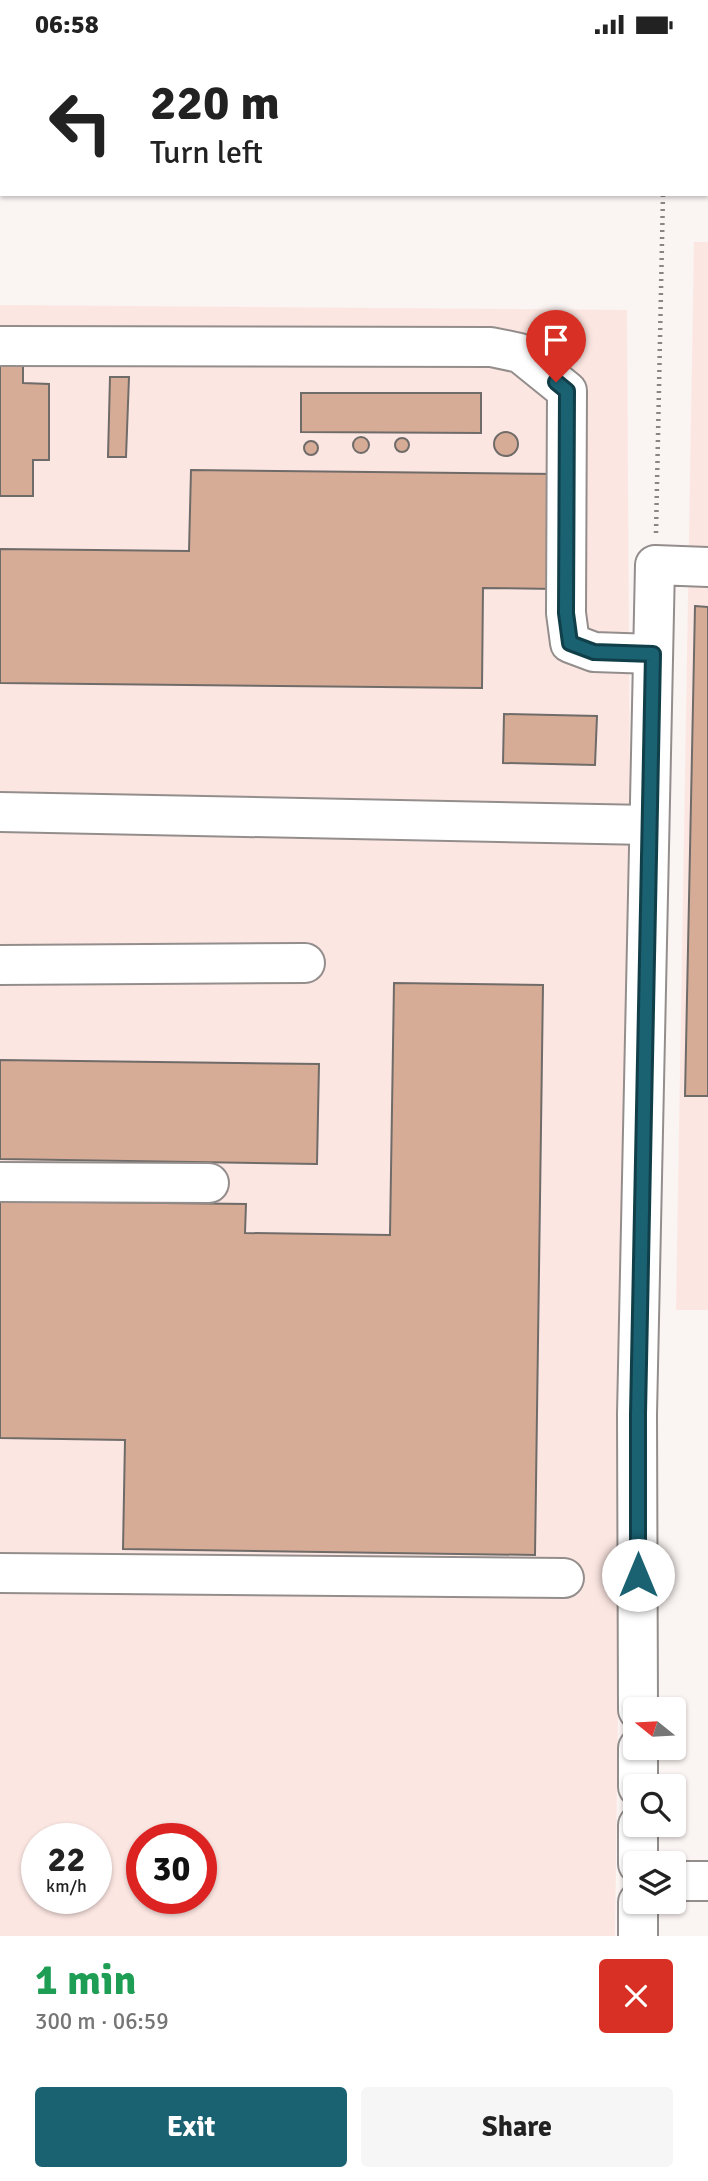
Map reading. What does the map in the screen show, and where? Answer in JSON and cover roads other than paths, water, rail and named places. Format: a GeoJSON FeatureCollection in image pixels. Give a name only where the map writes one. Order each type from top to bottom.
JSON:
{"type":"FeatureCollection","features":[{"type":"Feature","properties":{"kind":"street"},"geometry":{"type":"LineString","coordinates":[[0,346],[491,347],[520,353],[567,391],[566,613],[570,643],[594,652],[653,654]]}},
{"type":"Feature","properties":{"kind":"street"},"geometry":{"type":"LineString","coordinates":[[638,1697],[638,1400],[655,565],[708,567]]}},
{"type":"Feature","properties":{"kind":"street"},"geometry":{"type":"LineString","coordinates":[[0,812],[649,825]]}},
{"type":"Feature","properties":{"kind":"street"},"geometry":{"type":"LineString","coordinates":[[0,965],[305,963]]}},
{"type":"Feature","properties":{"kind":"street"},"geometry":{"type":"LineString","coordinates":[[0,1182],[209,1183]]}},
{"type":"Feature","properties":{"kind":"street"},"geometry":{"type":"LineString","coordinates":[[0,1573],[564,1578]]}},
{"type":"Feature","properties":{"kind":"street"},"geometry":{"type":"LineString","coordinates":[[686,1881],[708,1881]]}},
{"type":"Feature","properties":{"kind":"street"},"geometry":{"type":"LineString","coordinates":[[638,1914],[638,1936]]}}]}
